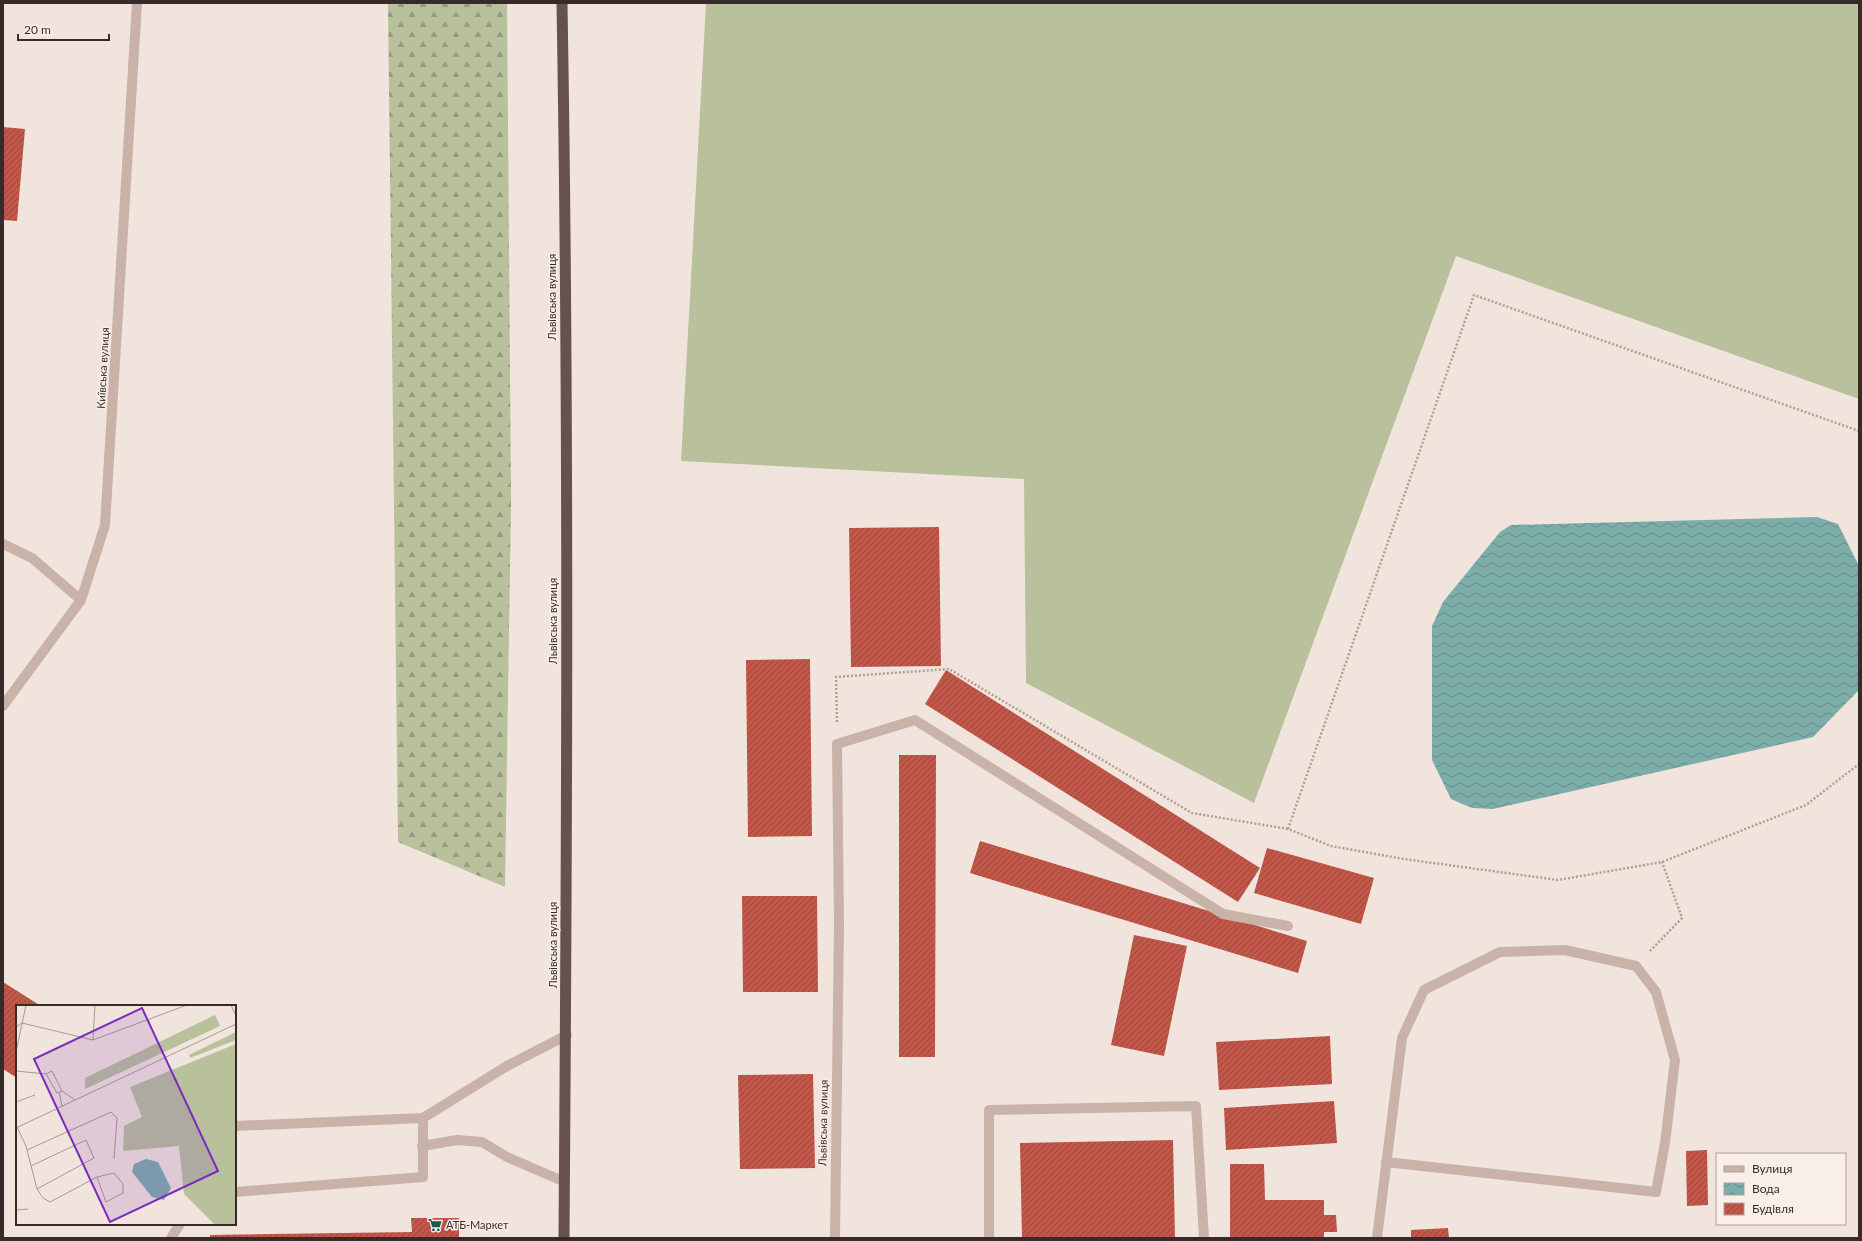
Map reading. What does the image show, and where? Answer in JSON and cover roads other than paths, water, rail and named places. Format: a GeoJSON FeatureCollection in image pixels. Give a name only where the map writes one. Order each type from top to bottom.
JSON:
{"type":"FeatureCollection","features":[{"type":"Feature","properties":{"kind":"highway","name":"Львівська вулиця"},"geometry":{"type":"LineString","coordinates":[[562,3],[565,181],[567,1035],[564,1238]]}},
{"type":"Feature","properties":{"kind":"street","name":"Київська вулиця"},"geometry":{"type":"LineString","coordinates":[[3,706],[81,600],[105,525],[136,3]]}},
{"type":"Feature","properties":{"kind":"street"},"geometry":{"type":"LineString","coordinates":[[3,544],[32,558],[81,600]]}},
{"type":"Feature","properties":{"kind":"street","name":"Львівська вулиця"},"geometry":{"type":"LineString","coordinates":[[835,1238],[839,923],[837,744],[915,720],[1223,914],[1288,926]]}},
{"type":"Feature","properties":{"kind":"street"},"geometry":{"type":"LineString","coordinates":[[1377,1238],[1386,1162],[1402,1038],[1424,990],[1500,952],[1565,950],[1636,966],[1656,992],[1675,1060],[1665,1143],[1656,1192],[1386,1162]]}},
{"type":"Feature","properties":{"kind":"street"},"geometry":{"type":"LineString","coordinates":[[236,1126],[423,1118],[507,1066],[567,1035]]}},
{"type":"Feature","properties":{"kind":"street"},"geometry":{"type":"LineString","coordinates":[[989,1238],[988,1110],[1196,1106],[1204,1238]]}},
{"type":"Feature","properties":{"kind":"street"},"geometry":{"type":"LineString","coordinates":[[236,1192],[423,1177],[423,1118]]}},
{"type":"Feature","properties":{"kind":"street"},"geometry":{"type":"LineString","coordinates":[[422,1146],[456,1140],[482,1142],[507,1157],[565,1182]]}},
{"type":"Feature","properties":{"kind":"street"},"geometry":{"type":"LineString","coordinates":[[171,1238],[179,1225]]}},
{"type":"Feature","properties":{"kind":"water"},"geometry":{"type":"Polygon","coordinates":[[[1817,517],[1838,524],[1859,566],[1859,690],[1813,737],[1493,809],[1472,808],[1451,799],[1432,760],[1432,626],[1443,602],[1500,532],[1511,525],[1817,517]]]}},
{"type":"Feature","properties":{"kind":"place","name":"АТБ-Маркет"},"geometry":{"type":"Point","coordinates":[435,1225]}}]}
